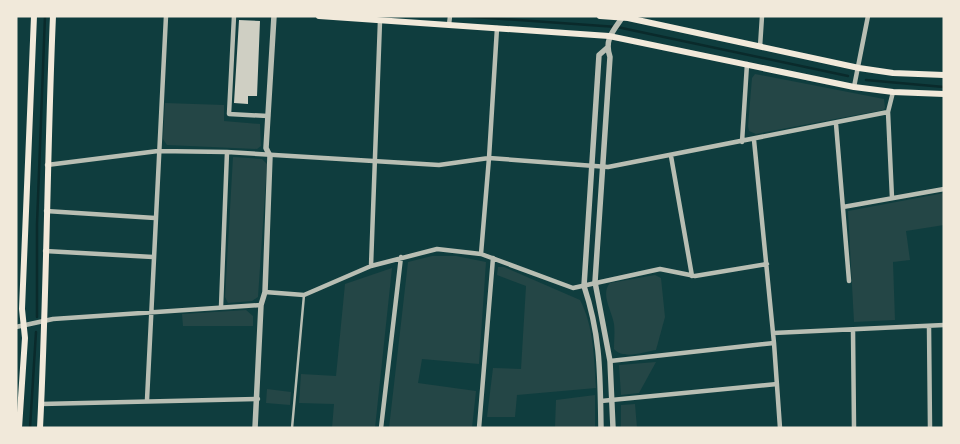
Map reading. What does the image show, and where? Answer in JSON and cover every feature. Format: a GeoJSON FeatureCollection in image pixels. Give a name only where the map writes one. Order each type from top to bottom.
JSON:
{"type":"FeatureCollection","features":[{"type":"Feature","properties":{"kind":"main road"},"geometry":{"type":"LineString","coordinates":[[19,428],[18,402],[24,338],[20,326],[34,16]]}},
{"type":"Feature","properties":{"kind":"main road"},"geometry":{"type":"LineString","coordinates":[[40,428],[45,322],[45,251],[52,16]]}},
{"type":"Feature","properties":{"kind":"main road"},"geometry":{"type":"LineString","coordinates":[[319,16],[496,28],[611,33],[747,64],[893,92],[944,94]]}},
{"type":"Feature","properties":{"kind":"main road"},"geometry":{"type":"LineString","coordinates":[[600,16],[624,19],[760,47],[858,70],[944,76]]}},
{"type":"Feature","properties":{"kind":"street"},"geometry":{"type":"LineString","coordinates":[[147,400],[166,16]]}},
{"type":"Feature","properties":{"kind":"street"},"geometry":{"type":"LineString","coordinates":[[234,16],[229,114],[268,116]]}},
{"type":"Feature","properties":{"kind":"street"},"geometry":{"type":"LineString","coordinates":[[255,428],[258,400],[261,305],[265,292],[270,156],[266,148],[274,16]]}},
{"type":"Feature","properties":{"kind":"street"},"geometry":{"type":"LineString","coordinates":[[449,25],[450,16]]}},
{"type":"Feature","properties":{"kind":"street"},"geometry":{"type":"LineString","coordinates":[[760,47],[762,16]]}},
{"type":"Feature","properties":{"kind":"street"},"geometry":{"type":"LineString","coordinates":[[855,85],[868,16]]}},
{"type":"Feature","properties":{"kind":"street"},"geometry":{"type":"LineString","coordinates":[[601,428],[598,342],[594,314],[584,286],[599,55],[607,48],[611,33],[624,19]]}},
{"type":"Feature","properties":{"kind":"street"},"geometry":{"type":"LineString","coordinates":[[371,266],[380,21]]}},
{"type":"Feature","properties":{"kind":"street"},"geometry":{"type":"LineString","coordinates":[[480,254],[489,158],[496,28]]}},
{"type":"Feature","properties":{"kind":"street"},"geometry":{"type":"LineString","coordinates":[[607,48],[610,56],[601,167],[595,282],[610,361],[613,428]]}},
{"type":"Feature","properties":{"kind":"street"},"geometry":{"type":"LineString","coordinates":[[742,142],[747,64]]}},
{"type":"Feature","properties":{"kind":"street"},"geometry":{"type":"LineString","coordinates":[[892,198],[888,112],[893,92]]}},
{"type":"Feature","properties":{"kind":"street"},"geometry":{"type":"LineString","coordinates":[[47,166],[158,151],[227,152],[439,165],[489,158],[592,165],[608,168],[836,124],[888,112]]}},
{"type":"Feature","properties":{"kind":"street"},"geometry":{"type":"LineString","coordinates":[[836,124],[849,282]]}},
{"type":"Feature","properties":{"kind":"street"},"geometry":{"type":"LineString","coordinates":[[754,140],[767,264],[780,428]]}},
{"type":"Feature","properties":{"kind":"street"},"geometry":{"type":"LineString","coordinates":[[221,307],[227,152]]}},
{"type":"Feature","properties":{"kind":"street"},"geometry":{"type":"LineString","coordinates":[[671,156],[692,276]]}},
{"type":"Feature","properties":{"kind":"street"},"geometry":{"type":"LineString","coordinates":[[843,207],[944,189]]}},
{"type":"Feature","properties":{"kind":"street"},"geometry":{"type":"LineString","coordinates":[[46,211],[155,218]]}},
{"type":"Feature","properties":{"kind":"street"},"geometry":{"type":"LineString","coordinates":[[265,292],[304,295],[371,266],[401,256],[437,249],[480,254],[573,288],[660,269],[692,276],[767,264]]}},
{"type":"Feature","properties":{"kind":"street"},"geometry":{"type":"LineString","coordinates":[[45,251],[153,257]]}},
{"type":"Feature","properties":{"kind":"street"},"geometry":{"type":"LineString","coordinates":[[381,428],[401,256]]}},
{"type":"Feature","properties":{"kind":"street"},"geometry":{"type":"LineString","coordinates":[[479,428],[493,258]]}},
{"type":"Feature","properties":{"kind":"street"},"geometry":{"type":"LineString","coordinates":[[20,326],[53,319],[261,305]]}},
{"type":"Feature","properties":{"kind":"street"},"geometry":{"type":"LineString","coordinates":[[773,333],[944,325]]}},
{"type":"Feature","properties":{"kind":"street"},"geometry":{"type":"LineString","coordinates":[[929,326],[930,428]]}},
{"type":"Feature","properties":{"kind":"street"},"geometry":{"type":"LineString","coordinates":[[852,330],[854,428]]}},
{"type":"Feature","properties":{"kind":"street"},"geometry":{"type":"LineString","coordinates":[[610,361],[774,344]]}},
{"type":"Feature","properties":{"kind":"street"},"geometry":{"type":"LineString","coordinates":[[601,401],[776,384]]}},
{"type":"Feature","properties":{"kind":"street"},"geometry":{"type":"LineString","coordinates":[[41,404],[147,400],[258,400]]}},
{"type":"Feature","properties":{"kind":"lane"},"geometry":{"type":"LineString","coordinates":[[292,428],[304,295]]}},
{"type":"Feature","properties":{"kind":"shaded area"},"geometry":{"type":"Polygon","coordinates":[[[755,74],[884,99],[885,108],[883,110],[756,134],[749,131],[748,126],[752,78],[755,74]]]}},
{"type":"Feature","properties":{"kind":"shaded area"},"geometry":{"type":"Polygon","coordinates":[[[165,103],[224,105],[224,121],[260,124],[261,146],[257,149],[167,145],[163,139],[165,103]]]}},
{"type":"Feature","properties":{"kind":"shaded area"},"geometry":{"type":"Polygon","coordinates":[[[233,157],[262,159],[267,164],[258,297],[252,301],[228,303],[225,297],[233,157]]]}},
{"type":"Feature","properties":{"kind":"shaded area"},"geometry":{"type":"Polygon","coordinates":[[[944,193],[944,225],[906,231],[910,260],[893,262],[895,320],[854,322],[848,211],[944,193]]]}},
{"type":"Feature","properties":{"kind":"shaded area"},"geometry":{"type":"Polygon","coordinates":[[[432,256],[456,256],[486,262],[479,364],[422,359],[418,383],[476,391],[472,428],[389,428],[408,262],[432,256]]]}},
{"type":"Feature","properties":{"kind":"shaded area"},"geometry":{"type":"Polygon","coordinates":[[[498,267],[504,267],[580,300],[591,332],[596,388],[517,395],[515,417],[487,417],[493,368],[521,369],[526,286],[497,275],[498,267]]]}},
{"type":"Feature","properties":{"kind":"shaded area"},"geometry":{"type":"Polygon","coordinates":[[[392,268],[375,428],[332,428],[334,404],[299,403],[301,374],[336,376],[345,284],[392,268]]]}},
{"type":"Feature","properties":{"kind":"shaded area"},"geometry":{"type":"Polygon","coordinates":[[[655,275],[661,278],[665,317],[656,350],[628,355],[618,352],[614,349],[614,324],[606,297],[607,287],[610,283],[655,275]]]}},
{"type":"Feature","properties":{"kind":"shaded area"},"geometry":{"type":"Polygon","coordinates":[[[246,310],[253,316],[253,326],[183,326],[182,314],[246,310]]]}},
{"type":"Feature","properties":{"kind":"shaded area"},"geometry":{"type":"Polygon","coordinates":[[[656,362],[639,393],[621,395],[619,365],[656,362]]]}},
{"type":"Feature","properties":{"kind":"shaded area"},"geometry":{"type":"Polygon","coordinates":[[[267,389],[291,392],[290,405],[266,403],[267,389]]]}},
{"type":"Feature","properties":{"kind":"shaded area"},"geometry":{"type":"Polygon","coordinates":[[[595,395],[595,428],[555,427],[556,400],[595,395]]]}},
{"type":"Feature","properties":{"kind":"shaded area"},"geometry":{"type":"Polygon","coordinates":[[[635,404],[637,428],[621,428],[621,405],[635,404]]]}},
{"type":"Feature","properties":{"kind":"building"},"geometry":{"type":"Polygon","coordinates":[[[239,20],[260,21],[257,96],[248,96],[248,104],[234,103],[239,20]]]}},
{"type":"Feature","properties":{"kind":"waterway"},"geometry":{"type":"LineString","coordinates":[[37,317],[37,224],[45,16]]}},
{"type":"Feature","properties":{"kind":"waterway"},"geometry":{"type":"LineString","coordinates":[[460,16],[617,27],[848,76]]}},
{"type":"Feature","properties":{"kind":"waterway"},"geometry":{"type":"LineString","coordinates":[[866,80],[944,87]]}},
{"type":"Feature","properties":{"kind":"waterway"},"geometry":{"type":"LineString","coordinates":[[30,428],[36,332]]}}]}
